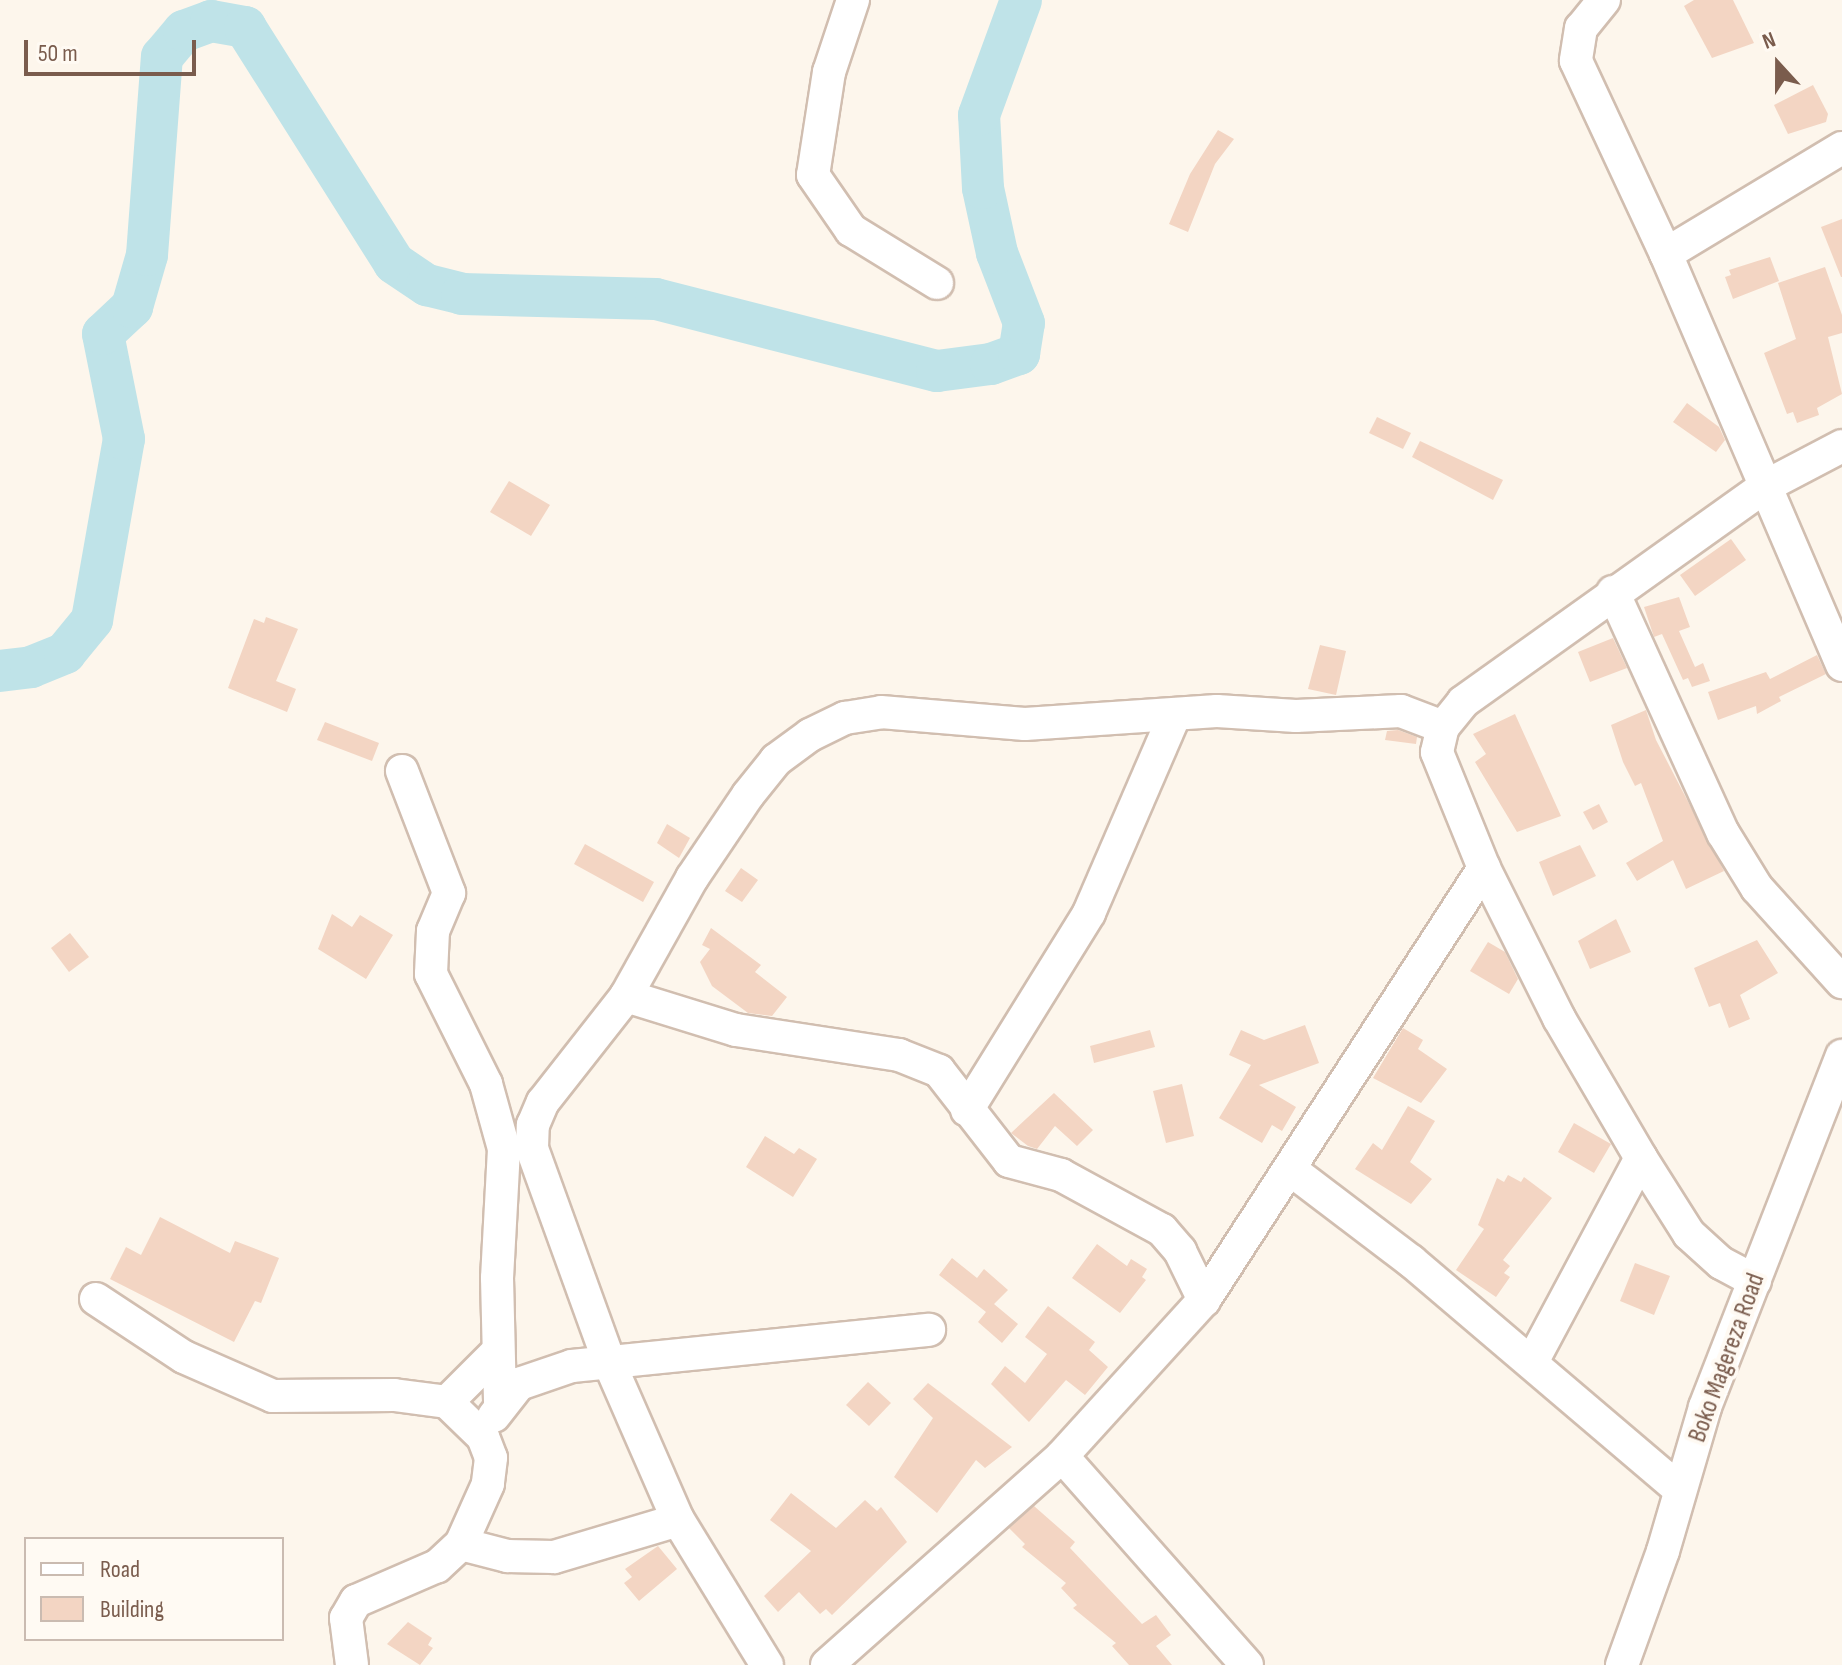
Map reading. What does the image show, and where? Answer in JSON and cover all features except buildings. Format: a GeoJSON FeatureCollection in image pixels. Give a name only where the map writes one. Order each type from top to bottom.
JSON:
{"type":"FeatureCollection","features":[{"type":"Feature","properties":{"kind":"street"},"geometry":{"type":"LineString","coordinates":[[853,0],[829,72],[813,175],[851,230],[937,283]]}},
{"type":"Feature","properties":{"kind":"street"},"geometry":{"type":"LineString","coordinates":[[1604,0],[1581,28],[1574,43],[1576,61],[1666,254],[1842,665]]}},
{"type":"Feature","properties":{"kind":"street"},"geometry":{"type":"LineString","coordinates":[[1666,254],[1842,148]]}},
{"type":"Feature","properties":{"kind":"street"},"geometry":{"type":"LineString","coordinates":[[1755,1281],[1721,1263],[1689,1234],[1641,1158],[1559,1018],[1484,868],[1437,752],[1443,727],[1463,702],[1764,487],[1842,446]]}},
{"type":"Feature","properties":{"kind":"street"},"geometry":{"type":"LineString","coordinates":[[1613,592],[1723,833],[1757,888],[1842,982]]}},
{"type":"Feature","properties":{"kind":"street"},"geometry":{"type":"LineString","coordinates":[[767,1665],[678,1520],[610,1364],[590,1299],[538,1172],[532,1136],[543,1102],[626,996],[692,878],[748,795],[776,760],[810,735],[845,718],[881,712],[1025,724],[1174,717],[1217,711],[1296,716],[1401,711],[1443,727]]}},
{"type":"Feature","properties":{"kind":"street"},"geometry":{"type":"LineString","coordinates":[[967,1110],[1089,913],[1174,717]]}},
{"type":"Feature","properties":{"kind":"street"},"geometry":{"type":"LineString","coordinates":[[402,771],[449,893],[433,931],[431,974],[486,1084],[504,1149],[496,1353],[500,1404]]}},
{"type":"Feature","properties":{"kind":"street"},"geometry":{"type":"LineString","coordinates":[[827,1665],[1062,1456],[1204,1300],[1484,868]]}},
{"type":"Feature","properties":{"kind":"street"},"geometry":{"type":"LineString","coordinates":[[626,996],[736,1030],[899,1055],[939,1071],[1009,1161],[1061,1175],[1162,1230],[1180,1251],[1204,1300]]}},
{"type":"Feature","properties":{"kind":"street","name":"Boko Magereza Road"},"geometry":{"type":"LineString","coordinates":[[1622,1665],[1705,1407],[1842,1056]]}},
{"type":"Feature","properties":{"kind":"street"},"geometry":{"type":"LineString","coordinates":[[1532,1362],[1641,1158]]}},
{"type":"Feature","properties":{"kind":"street"},"geometry":{"type":"LineString","coordinates":[[1291,1170],[1532,1362],[1680,1490]]}},
{"type":"Feature","properties":{"kind":"street"},"geometry":{"type":"LineString","coordinates":[[96,1299],[184,1357],[273,1396],[394,1395],[447,1402],[483,1437],[491,1458],[488,1484],[461,1544],[437,1566],[356,1601],[346,1618],[352,1665]]}},
{"type":"Feature","properties":{"kind":"street"},"geometry":{"type":"LineString","coordinates":[[483,1437],[500,1404],[541,1373],[929,1330]]}},
{"type":"Feature","properties":{"kind":"street"},"geometry":{"type":"LineString","coordinates":[[447,1402],[496,1353]]}},
{"type":"Feature","properties":{"kind":"street"},"geometry":{"type":"LineString","coordinates":[[1062,1456],[1247,1665]]}},
{"type":"Feature","properties":{"kind":"street"},"geometry":{"type":"LineString","coordinates":[[461,1544],[507,1556],[554,1557],[678,1520]]}},
{"type":"Feature","properties":{"kind":"waterway"},"geometry":{"type":"LineString","coordinates":[[0,671],[31,667],[65,653],[92,620],[124,439],[103,334],[132,307],[147,255],[162,57],[184,31],[211,21],[245,27],[394,263],[427,285],[462,294],[656,299],[937,371],[991,364],[1019,354],[1024,323],[997,253],[983,188],[979,115],[1021,0]]}}]}
